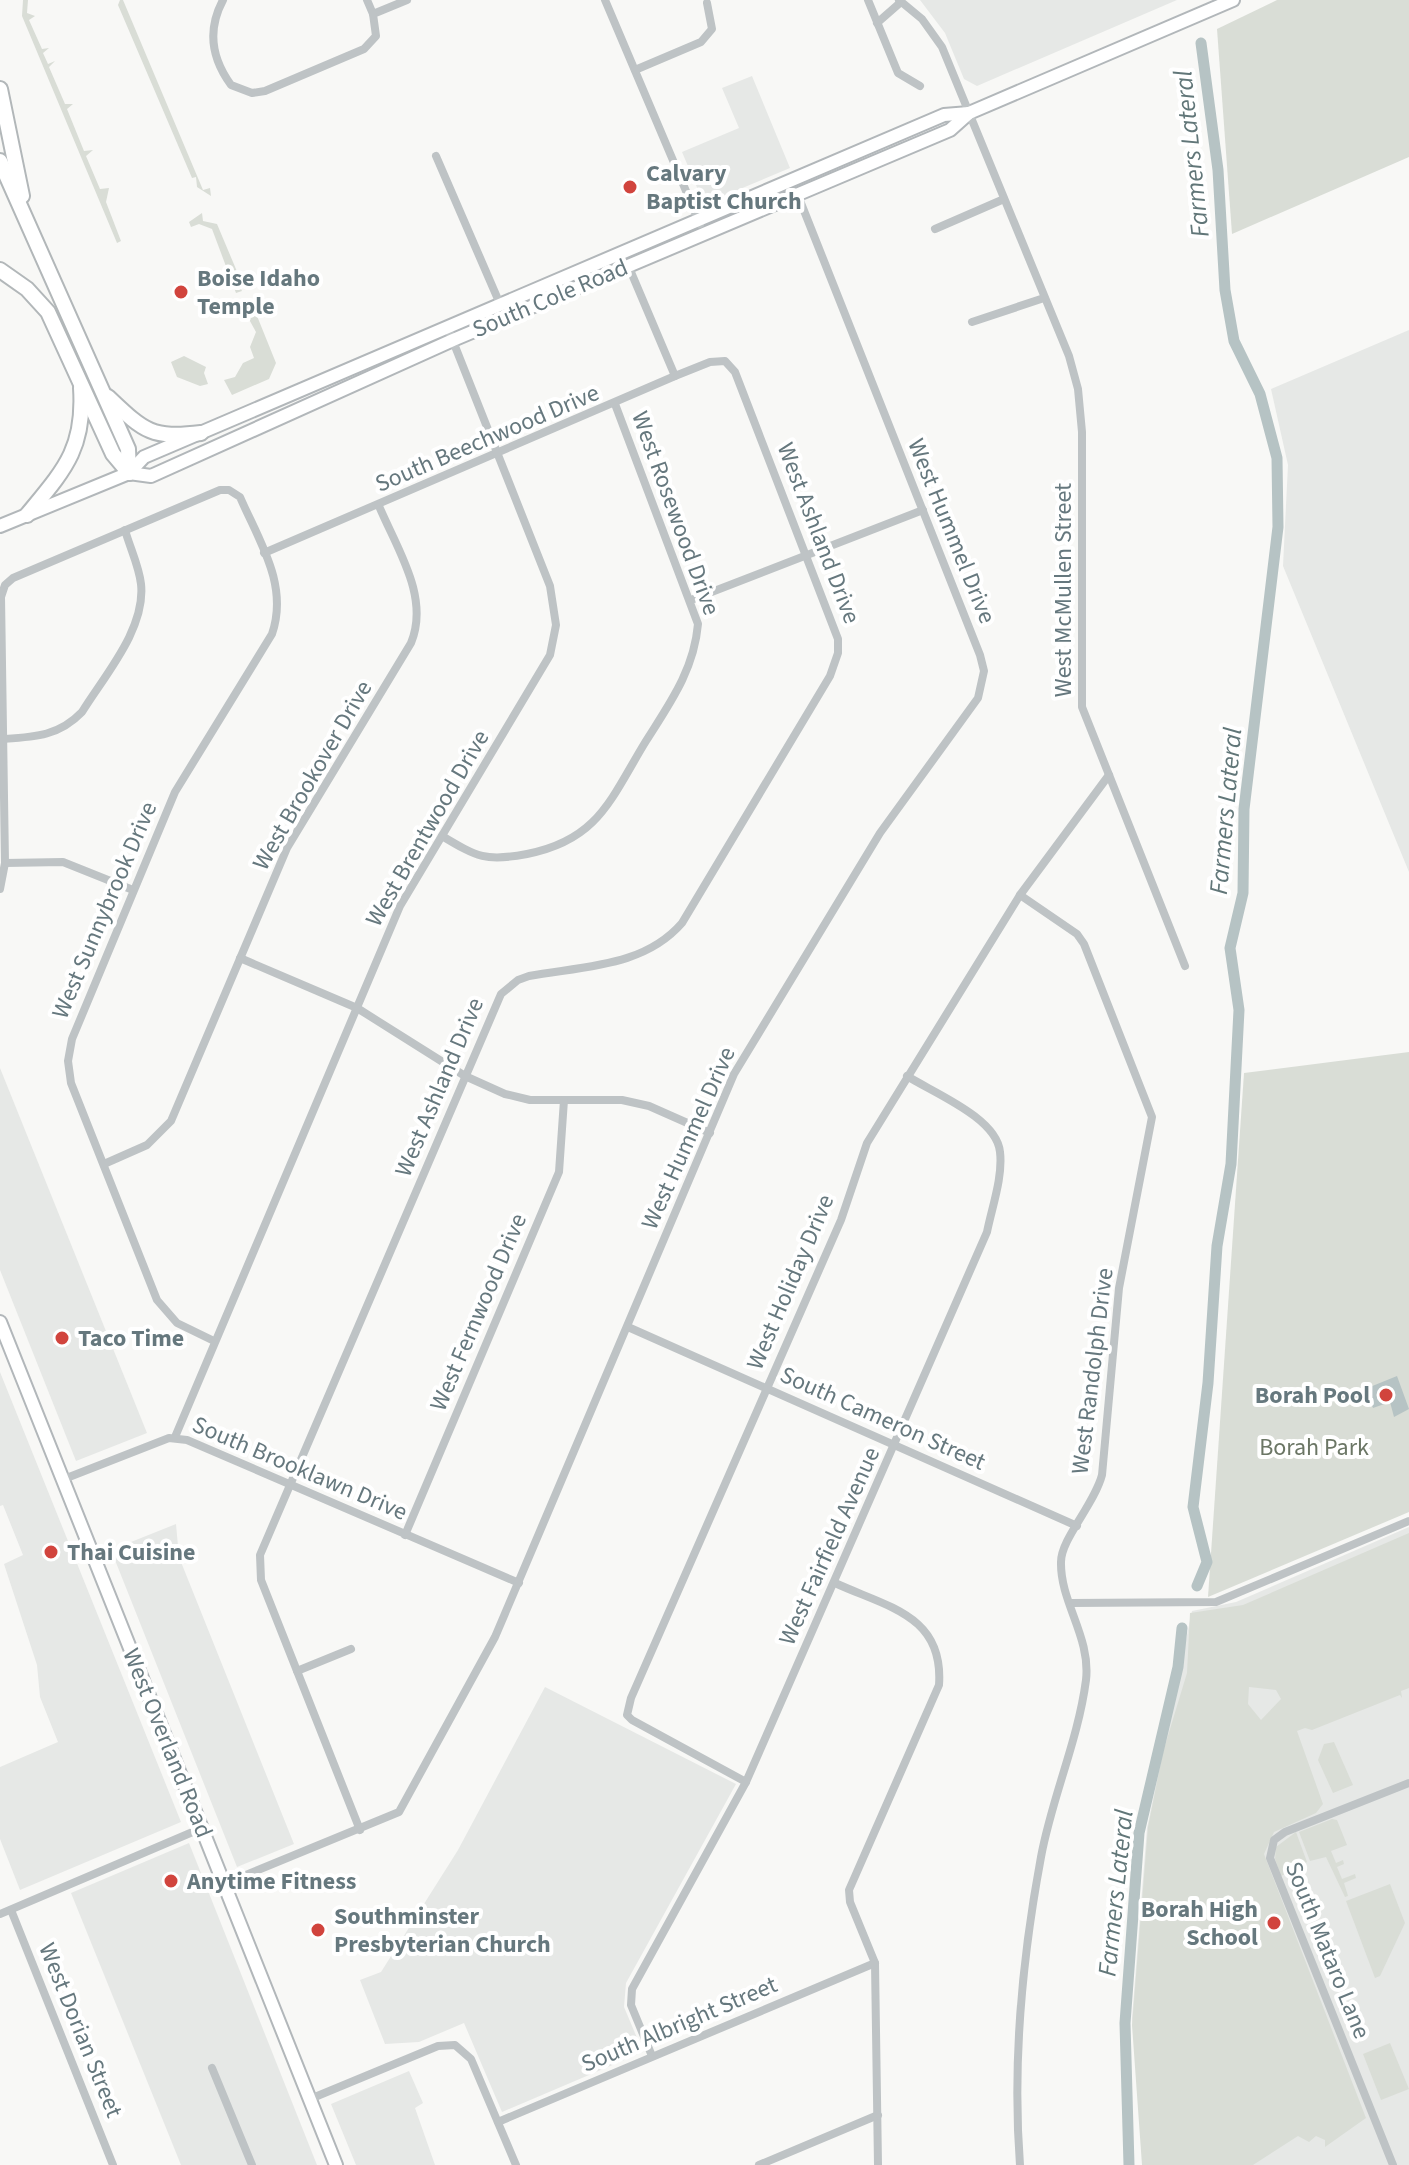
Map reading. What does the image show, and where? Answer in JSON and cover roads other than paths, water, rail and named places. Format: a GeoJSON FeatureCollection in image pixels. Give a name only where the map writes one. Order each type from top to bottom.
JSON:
{"type":"FeatureCollection","features":[{"type":"Feature","properties":{"kind":"highway"},"geometry":{"type":"LineString","coordinates":[[0,89],[33,239]]}},
{"type":"Feature","properties":{"kind":"highway"},"geometry":{"type":"LineString","coordinates":[[0,161],[128,449],[129,473]]}},
{"type":"Feature","properties":{"kind":"highway"},"geometry":{"type":"LineString","coordinates":[[0,270],[27,289],[48,312],[113,454],[129,473]]}},
{"type":"Feature","properties":{"kind":"highway"},"geometry":{"type":"LineString","coordinates":[[27,515],[75,449],[83,419],[80,379]]}},
{"type":"Feature","properties":{"kind":"highway"},"geometry":{"type":"LineString","coordinates":[[102,391],[146,430],[167,437],[201,433]]}},
{"type":"Feature","properties":{"kind":"main road","name":"South Cole Road"},"geometry":{"type":"LineString","coordinates":[[0,526],[129,473],[144,457],[594,263],[944,115],[969,113],[1233,0]]}},
{"type":"Feature","properties":{"kind":"main road","name":"South Cole Road"},"geometry":{"type":"LineString","coordinates":[[129,473],[151,476],[453,340],[950,130],[969,113]]}},
{"type":"Feature","properties":{"kind":"main road"},"geometry":{"type":"LineString","coordinates":[[571,289],[577,278],[591,272],[594,263]]}},
{"type":"Feature","properties":{"kind":"main road","name":"West Overland Road"},"geometry":{"type":"LineString","coordinates":[[0,1322],[336,2165]]}},
{"type":"Feature","properties":{"kind":"street"},"geometry":{"type":"LineString","coordinates":[[223,0],[213,34],[217,61],[231,85],[252,93],[265,91],[364,49],[376,36],[373,14],[367,0]]}},
{"type":"Feature","properties":{"kind":"street"},"geometry":{"type":"LineString","coordinates":[[373,14],[407,0]]}},
{"type":"Feature","properties":{"kind":"street"},"geometry":{"type":"LineString","coordinates":[[605,0],[703,233]]}},
{"type":"Feature","properties":{"kind":"street"},"geometry":{"type":"LineString","coordinates":[[868,0],[898,73],[920,86]]}},
{"type":"Feature","properties":{"kind":"street","name":"West McMullen Street"},"geometry":{"type":"LineString","coordinates":[[877,23],[900,1],[922,19],[942,47],[1069,356],[1078,389],[1083,472],[1079,689],[1082,707],[1185,966]]}},
{"type":"Feature","properties":{"kind":"street"},"geometry":{"type":"LineString","coordinates":[[635,70],[701,42],[712,29],[707,3]]}},
{"type":"Feature","properties":{"kind":"street"},"geometry":{"type":"LineString","coordinates":[[436,156],[500,304]]}},
{"type":"Feature","properties":{"kind":"street","name":"West Hummel Drive"},"geometry":{"type":"LineString","coordinates":[[224,1884],[399,1812],[495,1637],[734,1074],[864,859],[971,710],[983,686],[980,655],[797,193]]}},
{"type":"Feature","properties":{"kind":"street"},"geometry":{"type":"LineString","coordinates":[[935,229],[1004,199]]}},
{"type":"Feature","properties":{"kind":"street"},"geometry":{"type":"LineString","coordinates":[[628,265],[675,376]]}},
{"type":"Feature","properties":{"kind":"street"},"geometry":{"type":"LineString","coordinates":[[972,322],[1044,298]]}},
{"type":"Feature","properties":{"kind":"street","name":"West Brentwood Drive"},"geometry":{"type":"LineString","coordinates":[[175,1437],[400,906],[543,669],[556,625],[550,586],[447,326]]}},
{"type":"Feature","properties":{"kind":"street","name":"South Beechwood Drive"},"geometry":{"type":"LineString","coordinates":[[264,553],[675,376],[710,362],[725,361]]}},
{"type":"Feature","properties":{"kind":"street","name":"West Ashland Drive"},"geometry":{"type":"LineString","coordinates":[[360,1830],[258,1567],[260,1555],[495,1006],[509,985],[529,976],[653,951],[682,923],[835,665],[836,625],[735,372],[725,361]]}},
{"type":"Feature","properties":{"kind":"street","name":"West Rosewood Drive"},"geometry":{"type":"LineString","coordinates":[[442,836],[476,856],[498,860],[567,844],[592,825],[686,677],[695,652],[698,624],[615,404]]}},
{"type":"Feature","properties":{"kind":"street","name":"West Sunnybrook Drive"},"geometry":{"type":"LineString","coordinates":[[125,530],[220,490],[229,490],[240,497],[277,583],[279,602],[272,634],[175,792],[72,1039],[68,1061],[71,1083],[157,1300],[177,1323],[214,1341]]}},
{"type":"Feature","properties":{"kind":"street","name":"West Brookover Drive"},"geometry":{"type":"LineString","coordinates":[[104,1164],[147,1145],[171,1121],[287,848],[416,631],[419,618],[415,591],[379,506]]}},
{"type":"Feature","properties":{"kind":"street"},"geometry":{"type":"LineString","coordinates":[[691,600],[923,510]]}},
{"type":"Feature","properties":{"kind":"street"},"geometry":{"type":"LineString","coordinates":[[0,889],[5,863],[3,739],[1,597],[5,585],[13,578],[125,530],[141,585],[139,610],[132,631],[73,722],[40,737],[3,739]]}},
{"type":"Feature","properties":{"kind":"street","name":"West Holiday Drive"},"geometry":{"type":"LineString","coordinates":[[746,1782],[640,1725],[627,1715],[628,1708],[841,1220],[867,1143],[1020,895],[1109,775]]}},
{"type":"Feature","properties":{"kind":"street"},"geometry":{"type":"LineString","coordinates":[[5,863],[63,862],[133,890]]}},
{"type":"Feature","properties":{"kind":"street","name":"West Randolph Drive"},"geometry":{"type":"LineString","coordinates":[[1020,895],[1077,934],[1084,944],[1152,1117],[1119,1288],[1102,1475],[1096,1497],[1061,1558],[1061,1573],[1084,1645],[1086,1679],[1070,1755],[1041,1854],[1018,2025],[1020,2165]]}},
{"type":"Feature","properties":{"kind":"street"},"geometry":{"type":"LineString","coordinates":[[240,958],[357,1008],[465,1076],[517,1098],[622,1100],[649,1106],[710,1133]]}},
{"type":"Feature","properties":{"kind":"street","name":"West Fairfield Avenue"},"geometry":{"type":"LineString","coordinates":[[652,2056],[631,2005],[632,1989],[746,1782],[983,1245],[1000,1153],[998,1140],[985,1123],[907,1076]]}},
{"type":"Feature","properties":{"kind":"street","name":"West Fernwood Drive"},"geometry":{"type":"LineString","coordinates":[[405,1535],[559,1172],[564,1100]]}},
{"type":"Feature","properties":{"kind":"street","name":"South Cameron Street"},"geometry":{"type":"LineString","coordinates":[[628,1327],[1077,1526]]}},
{"type":"Feature","properties":{"kind":"street","name":"South Brooklawn Drive"},"geometry":{"type":"LineString","coordinates":[[64,1479],[175,1437],[292,1483],[519,1583]]}},
{"type":"Feature","properties":{"kind":"street"},"geometry":{"type":"LineString","coordinates":[[1071,1603],[1216,1602],[1409,1521]]}},
{"type":"Feature","properties":{"kind":"street"},"geometry":{"type":"LineString","coordinates":[[835,1583],[917,1621],[937,1646],[940,1665],[939,1685],[849,1890],[850,1902],[875,1963],[878,2165]]}},
{"type":"Feature","properties":{"kind":"street"},"geometry":{"type":"LineString","coordinates":[[297,1671],[351,1649]]}},
{"type":"Feature","properties":{"kind":"street","name":"South Mataro Lane"},"geometry":{"type":"LineString","coordinates":[[1393,2165],[1270,1858],[1274,1840],[1285,1832],[1409,1783]]}},
{"type":"Feature","properties":{"kind":"street"},"geometry":{"type":"LineString","coordinates":[[0,1914],[202,1828]]}},
{"type":"Feature","properties":{"kind":"street","name":"West Dorian Street"},"geometry":{"type":"LineString","coordinates":[[11,1910],[113,2165]]}},
{"type":"Feature","properties":{"kind":"street","name":"South Albright Street"},"geometry":{"type":"LineString","coordinates":[[498,2122],[875,1963]]}},
{"type":"Feature","properties":{"kind":"street"},"geometry":{"type":"LineString","coordinates":[[310,2099],[438,2046],[455,2045],[471,2059],[516,2165]]}},
{"type":"Feature","properties":{"kind":"street"},"geometry":{"type":"LineString","coordinates":[[212,2068],[252,2165]]}},
{"type":"Feature","properties":{"kind":"street"},"geometry":{"type":"LineString","coordinates":[[759,2165],[878,2115]]}},
{"type":"Feature","properties":{"kind":"waterway","name":"Farmers Lateral"},"geometry":{"type":"LineString","coordinates":[[1197,1586],[1207,1562],[1193,1507],[1208,1383],[1217,1246],[1231,1164],[1239,1010],[1230,948],[1243,893],[1244,809],[1278,527],[1277,458],[1260,394],[1234,341],[1225,290],[1218,170],[1201,43]]}},
{"type":"Feature","properties":{"kind":"waterway","name":"Farmers Lateral"},"geometry":{"type":"LineString","coordinates":[[1129,2165],[1125,2023],[1139,1833],[1178,1667],[1182,1628]]}},
{"type":"Feature","properties":{"kind":"place","name":"Calvary Baptist Church"},"geometry":{"type":"Point","coordinates":[630,187]}},
{"type":"Feature","properties":{"kind":"place","name":"Boise Idaho Temple"},"geometry":{"type":"Point","coordinates":[181,292]}},
{"type":"Feature","properties":{"kind":"place","name":"Taco Time"},"geometry":{"type":"Point","coordinates":[62,1338]}},
{"type":"Feature","properties":{"kind":"place","name":"Borah Pool"},"geometry":{"type":"Point","coordinates":[1386,1395]}},
{"type":"Feature","properties":{"kind":"place","name":"Thai Cuisine"},"geometry":{"type":"Point","coordinates":[51,1552]}},
{"type":"Feature","properties":{"kind":"place","name":"Anytime Fitness"},"geometry":{"type":"Point","coordinates":[171,1881]}},
{"type":"Feature","properties":{"kind":"place","name":"Borah High School"},"geometry":{"type":"Point","coordinates":[1274,1923]}},
{"type":"Feature","properties":{"kind":"place","name":"Southminster Presbyterian Church"},"geometry":{"type":"Point","coordinates":[318,1930]}},
{"type":"Feature","properties":{"kind":"park label","name":"Borah Park"},"geometry":{"type":"Point","coordinates":[1314,1447]}}]}
